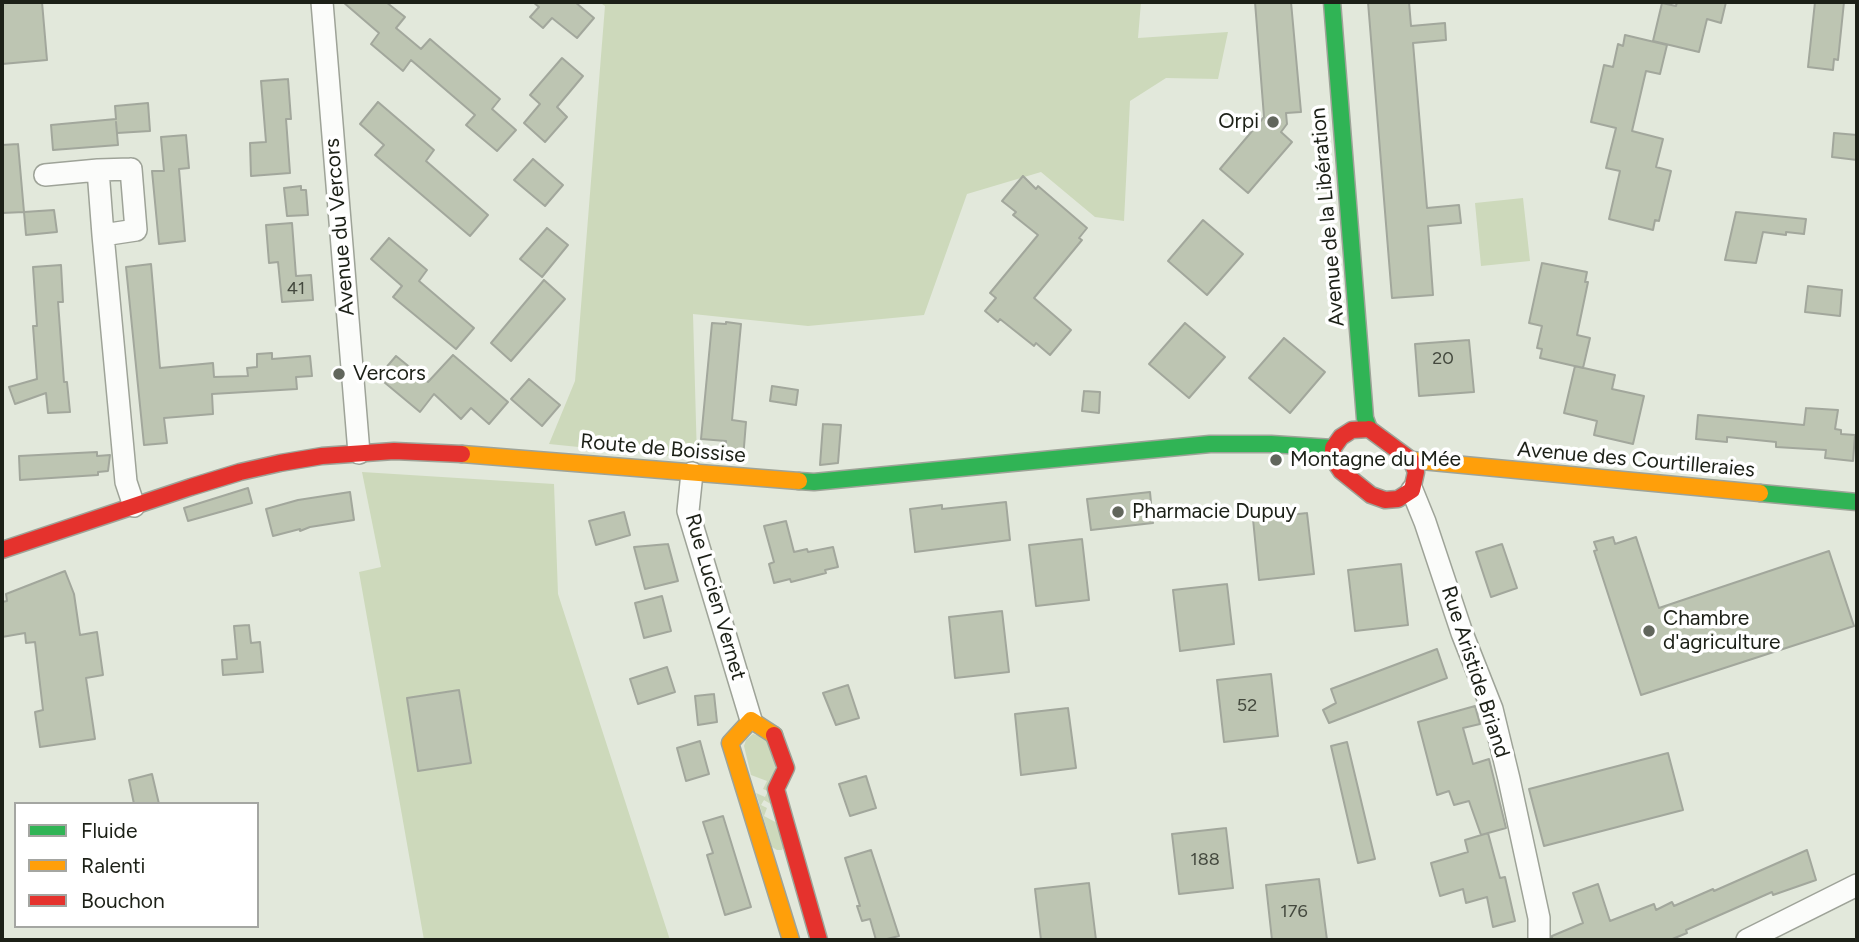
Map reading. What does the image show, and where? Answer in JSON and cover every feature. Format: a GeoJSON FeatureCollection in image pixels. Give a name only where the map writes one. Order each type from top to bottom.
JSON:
{"type":"FeatureCollection","features":[{"type":"Feature","properties":{"kind":"street","name":"Avenue du Vercors"},"geometry":{"type":"LineString","coordinates":[[322,2],[359,453]]}},
{"type":"Feature","properties":{"kind":"street","name":"Avenue de la Libération"},"geometry":{"type":"LineString","coordinates":[[1332,2],[1365,418],[1369,429]]}},
{"type":"Feature","properties":{"kind":"street"},"geometry":{"type":"LineString","coordinates":[[45,175],[131,169],[136,230],[103,235]]}},
{"type":"Feature","properties":{"kind":"street"},"geometry":{"type":"LineString","coordinates":[[98,170],[126,482],[134,506]]}},
{"type":"Feature","properties":{"kind":"street"},"geometry":{"type":"LineString","coordinates":[[1369,429],[1411,460],[1416,471],[1412,490],[1398,499],[1385,500],[1371,495],[1340,471],[1333,459],[1333,448],[1341,437],[1352,430],[1369,429]]}},
{"type":"Feature","properties":{"kind":"street","name":"Route de Boissise"},"geometry":{"type":"LineString","coordinates":[[2,550],[240,472],[311,458],[359,453],[394,451],[488,455],[814,482],[1210,444],[1333,448]]}},
{"type":"Feature","properties":{"kind":"street","name":"Avenue des Courtilleraies"},"geometry":{"type":"LineString","coordinates":[[1411,460],[1857,502]]}},
{"type":"Feature","properties":{"kind":"street","name":"Rue Lucien Vernet"},"geometry":{"type":"LineString","coordinates":[[692,473],[688,511],[751,720]]}},
{"type":"Feature","properties":{"kind":"street","name":"Rue Aristide Briand"},"geometry":{"type":"LineString","coordinates":[[1412,490],[1462,634],[1492,709],[1539,918],[1539,940]]}},
{"type":"Feature","properties":{"kind":"street"},"geometry":{"type":"LineString","coordinates":[[791,940],[730,743],[751,720],[774,736],[786,768],[776,789],[819,940]]}},
{"type":"Feature","properties":{"kind":"street"},"geometry":{"type":"LineString","coordinates":[[1747,940],[1857,885]]}},
{"type":"Feature","properties":{"kind":"green space"},"geometry":{"type":"Polygon","coordinates":[[[599,2],[1141,2],[1138,38],[1228,32],[1218,79],[1166,78],[1130,101],[1124,221],[1095,217],[1041,172],[967,194],[924,315],[808,326],[693,314],[697,459],[549,444],[575,381],[605,6],[599,2]]]}},
{"type":"Feature","properties":{"kind":"green space"},"geometry":{"type":"Polygon","coordinates":[[[1523,198],[1530,261],[1481,266],[1475,203],[1523,198]]]}},
{"type":"Feature","properties":{"kind":"green space"},"geometry":{"type":"Polygon","coordinates":[[[362,472],[554,484],[558,594],[670,940],[424,940],[359,572],[381,567],[362,472]]]}},
{"type":"Feature","properties":{"kind":"green space"},"geometry":{"type":"Polygon","coordinates":[[[753,734],[772,744],[777,762],[771,784],[774,806],[764,800],[761,805],[767,808],[764,816],[779,824],[785,845],[782,850],[772,847],[756,793],[765,797],[768,791],[763,789],[767,781],[751,775],[744,746],[753,734]]]}},
{"type":"Feature","properties":{"kind":"building"},"geometry":{"type":"Polygon","coordinates":[[[2,2],[42,2],[47,60],[2,64],[2,2]]]}},
{"type":"Feature","properties":{"kind":"building"},"geometry":{"type":"Polygon","coordinates":[[[343,2],[386,2],[405,17],[396,28],[421,49],[430,39],[500,99],[492,109],[516,130],[497,151],[466,125],[475,115],[411,60],[403,71],[371,44],[379,33],[343,2]]]}},
{"type":"Feature","properties":{"kind":"building"},"geometry":{"type":"Polygon","coordinates":[[[533,2],[575,2],[594,18],[577,38],[552,18],[543,28],[530,17],[539,7],[533,2]]]}},
{"type":"Feature","properties":{"kind":"building"},"geometry":{"type":"Polygon","coordinates":[[[1255,2],[1291,2],[1301,112],[1286,113],[1287,124],[1281,132],[1292,142],[1248,193],[1220,169],[1264,117],[1255,2]]]}},
{"type":"Feature","properties":{"kind":"building"},"geometry":{"type":"Polygon","coordinates":[[[1368,2],[1409,2],[1411,26],[1445,23],[1446,40],[1413,43],[1427,208],[1459,205],[1461,223],[1428,226],[1433,295],[1392,298],[1368,2]]]}},
{"type":"Feature","properties":{"kind":"building"},"geometry":{"type":"Polygon","coordinates":[[[1677,2],[1726,2],[1721,23],[1707,19],[1699,52],[1653,41],[1662,3],[1676,6],[1677,2]]]}},
{"type":"Feature","properties":{"kind":"building"},"geometry":{"type":"Polygon","coordinates":[[[1815,2],[1844,2],[1838,60],[1834,59],[1833,70],[1808,67],[1815,2]]]}},
{"type":"Feature","properties":{"kind":"building"},"geometry":{"type":"Polygon","coordinates":[[[1625,35],[1667,45],[1660,74],[1646,71],[1632,131],[1663,139],[1656,167],[1671,171],[1659,221],[1655,220],[1653,230],[1609,219],[1620,171],[1606,168],[1616,128],[1591,122],[1604,65],[1613,67],[1618,44],[1623,46],[1625,35]]]}},
{"type":"Feature","properties":{"kind":"building"},"geometry":{"type":"Polygon","coordinates":[[[562,58],[583,76],[557,107],[567,117],[545,142],[524,123],[540,104],[530,95],[562,58]]]}},
{"type":"Feature","properties":{"kind":"building"},"geometry":{"type":"Polygon","coordinates":[[[288,79],[291,119],[286,119],[290,173],[251,176],[250,143],[266,142],[261,81],[288,79]]]}},
{"type":"Feature","properties":{"kind":"building"},"geometry":{"type":"Polygon","coordinates":[[[378,102],[434,150],[426,161],[488,215],[470,236],[375,155],[384,145],[360,124],[378,102]]]}},
{"type":"Feature","properties":{"kind":"building"},"geometry":{"type":"Polygon","coordinates":[[[148,103],[150,131],[117,133],[116,122],[118,145],[53,150],[51,125],[116,119],[115,106],[148,103]]]}},
{"type":"Feature","properties":{"kind":"building"},"geometry":{"type":"Polygon","coordinates":[[[1834,133],[1857,135],[1857,160],[1832,157],[1834,133]]]}},
{"type":"Feature","properties":{"kind":"building"},"geometry":{"type":"Polygon","coordinates":[[[186,135],[189,168],[179,169],[185,241],[159,244],[152,171],[164,171],[161,137],[186,135]]]}},
{"type":"Feature","properties":{"kind":"building"},"geometry":{"type":"Polygon","coordinates":[[[18,144],[24,212],[2,213],[2,145],[18,144]]]}},
{"type":"Feature","properties":{"kind":"building"},"geometry":{"type":"Polygon","coordinates":[[[533,159],[563,185],[545,206],[514,180],[533,159]]]}},
{"type":"Feature","properties":{"kind":"building"},"geometry":{"type":"Polygon","coordinates":[[[1023,176],[1087,228],[1079,238],[1082,240],[1034,298],[1071,330],[1050,355],[985,311],[996,298],[990,293],[1038,235],[1013,215],[1016,212],[1002,201],[1023,176]]]}},
{"type":"Feature","properties":{"kind":"building"},"geometry":{"type":"Polygon","coordinates":[[[301,186],[301,190],[306,190],[308,215],[287,216],[284,188],[301,186]]]}},
{"type":"Feature","properties":{"kind":"building"},"geometry":{"type":"Polygon","coordinates":[[[54,210],[57,232],[26,235],[24,212],[54,210]]]}},
{"type":"Feature","properties":{"kind":"building"},"geometry":{"type":"Polygon","coordinates":[[[1736,212],[1806,219],[1804,234],[1763,232],[1756,263],[1725,260],[1736,212]]]}},
{"type":"Feature","properties":{"kind":"building"},"geometry":{"type":"Polygon","coordinates":[[[1203,220],[1243,254],[1207,295],[1168,261],[1203,220]]]}},
{"type":"Feature","properties":{"kind":"building"},"geometry":{"type":"Polygon","coordinates":[[[292,223],[296,276],[311,275],[313,300],[282,302],[278,262],[269,263],[266,225],[292,223]]]}},
{"type":"Feature","properties":{"kind":"building"},"geometry":{"type":"Polygon","coordinates":[[[547,228],[568,245],[542,277],[520,259],[547,228]]]}},
{"type":"Feature","properties":{"kind":"building"},"geometry":{"type":"Polygon","coordinates":[[[389,238],[427,270],[419,281],[474,328],[456,349],[393,297],[402,286],[371,259],[389,238]]]}},
{"type":"Feature","properties":{"kind":"building"},"geometry":{"type":"Polygon","coordinates":[[[1542,263],[1587,272],[1585,282],[1588,282],[1577,335],[1590,338],[1583,368],[1540,358],[1542,349],[1537,348],[1542,326],[1529,323],[1542,263]]]}},
{"type":"Feature","properties":{"kind":"building"},"geometry":{"type":"Polygon","coordinates":[[[151,264],[160,368],[213,363],[214,377],[248,376],[247,368],[257,367],[257,354],[272,353],[272,359],[310,356],[312,376],[296,377],[297,389],[212,394],[213,414],[164,418],[167,443],[144,445],[126,267],[151,264]]]}},
{"type":"Feature","properties":{"kind":"building"},"geometry":{"type":"Polygon","coordinates":[[[61,265],[63,302],[58,302],[64,382],[67,382],[70,412],[48,413],[46,393],[15,404],[9,387],[37,379],[33,326],[37,326],[33,267],[61,265]]]}},
{"type":"Feature","properties":{"kind":"building"},"geometry":{"type":"Polygon","coordinates":[[[544,280],[565,299],[511,361],[491,343],[544,280]]]}},
{"type":"Feature","properties":{"kind":"building"},"geometry":{"type":"Polygon","coordinates":[[[1808,286],[1842,290],[1840,316],[1805,312],[1808,286]]]}},
{"type":"Feature","properties":{"kind":"building"},"geometry":{"type":"Polygon","coordinates":[[[712,323],[741,324],[732,420],[746,422],[743,459],[725,458],[726,441],[701,439],[712,323]]]}},
{"type":"Feature","properties":{"kind":"building"},"geometry":{"type":"Polygon","coordinates":[[[1185,323],[1225,357],[1189,398],[1149,364],[1185,323]]]}},
{"type":"Feature","properties":{"kind":"building"},"geometry":{"type":"Polygon","coordinates":[[[1284,338],[1325,372],[1290,413],[1249,378],[1284,338]]]}},
{"type":"Feature","properties":{"kind":"building"},"geometry":{"type":"Polygon","coordinates":[[[1469,340],[1474,392],[1419,396],[1415,344],[1469,340]]]}},
{"type":"Feature","properties":{"kind":"building"},"geometry":{"type":"Polygon","coordinates":[[[453,355],[508,402],[489,424],[471,408],[461,419],[434,394],[420,412],[378,377],[396,356],[428,382],[453,355]]]}},
{"type":"Feature","properties":{"kind":"building"},"geometry":{"type":"Polygon","coordinates":[[[1575,366],[1615,375],[1612,389],[1644,396],[1633,444],[1594,435],[1597,421],[1564,413],[1575,366]]]}},
{"type":"Feature","properties":{"kind":"building"},"geometry":{"type":"Polygon","coordinates":[[[529,379],[560,405],[542,426],[511,399],[529,379]]]}},
{"type":"Feature","properties":{"kind":"building"},"geometry":{"type":"Polygon","coordinates":[[[772,386],[798,390],[796,405],[770,401],[772,386]]]}},
{"type":"Feature","properties":{"kind":"building"},"geometry":{"type":"Polygon","coordinates":[[[1084,391],[1100,392],[1099,413],[1082,411],[1084,391]]]}},
{"type":"Feature","properties":{"kind":"building"},"geometry":{"type":"Polygon","coordinates":[[[1806,408],[1838,410],[1835,429],[1841,430],[1841,434],[1855,435],[1853,461],[1825,458],[1826,450],[1776,447],[1776,442],[1727,437],[1727,442],[1696,439],[1698,415],[1804,425],[1806,408]]]}},
{"type":"Feature","properties":{"kind":"building"},"geometry":{"type":"Polygon","coordinates":[[[823,424],[841,425],[838,463],[820,465],[823,424]]]}},
{"type":"Feature","properties":{"kind":"building"},"geometry":{"type":"Polygon","coordinates":[[[97,452],[97,456],[110,455],[108,471],[98,472],[98,475],[20,480],[19,456],[97,452]]]}},
{"type":"Feature","properties":{"kind":"building"},"geometry":{"type":"Polygon","coordinates":[[[248,488],[252,503],[188,521],[184,508],[248,488]]]}},
{"type":"Feature","properties":{"kind":"building"},"geometry":{"type":"Polygon","coordinates":[[[350,492],[354,520],[273,536],[266,509],[298,500],[350,492]]]}},
{"type":"Feature","properties":{"kind":"building"},"geometry":{"type":"Polygon","coordinates":[[[1150,492],[1153,523],[1091,530],[1087,499],[1150,492]]]}},
{"type":"Feature","properties":{"kind":"building"},"geometry":{"type":"Polygon","coordinates":[[[1006,502],[1010,540],[915,552],[910,509],[942,505],[942,509],[1006,502]]]}},
{"type":"Feature","properties":{"kind":"building"},"geometry":{"type":"Polygon","coordinates":[[[624,512],[630,535],[596,545],[589,521],[624,512]]]}},
{"type":"Feature","properties":{"kind":"building"},"geometry":{"type":"Polygon","coordinates":[[[1307,513],[1314,574],[1259,580],[1253,519],[1307,513]]]}},
{"type":"Feature","properties":{"kind":"building"},"geometry":{"type":"Polygon","coordinates":[[[786,521],[794,552],[833,547],[838,567],[791,582],[790,579],[774,583],[769,564],[774,562],[764,526],[786,521]]]}},
{"type":"Feature","properties":{"kind":"building"},"geometry":{"type":"Polygon","coordinates":[[[1613,537],[1615,544],[1636,537],[1659,608],[1829,551],[1854,626],[1641,695],[1594,551],[1597,550],[1594,542],[1613,537]]]}},
{"type":"Feature","properties":{"kind":"building"},"geometry":{"type":"Polygon","coordinates":[[[1082,539],[1089,600],[1036,606],[1029,545],[1082,539]]]}},
{"type":"Feature","properties":{"kind":"building"},"geometry":{"type":"Polygon","coordinates":[[[668,544],[678,581],[645,589],[634,547],[668,544]]]}},
{"type":"Feature","properties":{"kind":"building"},"geometry":{"type":"Polygon","coordinates":[[[1502,544],[1517,588],[1491,597],[1476,552],[1502,544]]]}},
{"type":"Feature","properties":{"kind":"building"},"geometry":{"type":"Polygon","coordinates":[[[1401,564],[1408,625],[1355,631],[1348,570],[1401,564]]]}},
{"type":"Feature","properties":{"kind":"building"},"geometry":{"type":"Polygon","coordinates":[[[65,571],[74,594],[80,635],[97,632],[103,675],[86,678],[95,739],[40,747],[35,712],[43,710],[35,642],[26,643],[25,633],[2,637],[2,602],[7,601],[6,594],[65,571]]]}},
{"type":"Feature","properties":{"kind":"building"},"geometry":{"type":"Polygon","coordinates":[[[1227,584],[1234,644],[1180,651],[1173,590],[1227,584]]]}},
{"type":"Feature","properties":{"kind":"building"},"geometry":{"type":"Polygon","coordinates":[[[662,596],[671,631],[644,638],[635,603],[662,596]]]}},
{"type":"Feature","properties":{"kind":"building"},"geometry":{"type":"Polygon","coordinates":[[[1002,611],[1009,672],[955,678],[949,617],[1002,611]]]}},
{"type":"Feature","properties":{"kind":"building"},"geometry":{"type":"Polygon","coordinates":[[[249,625],[251,643],[260,642],[263,672],[223,675],[222,660],[237,659],[234,626],[249,625]]]}},
{"type":"Feature","properties":{"kind":"building"},"geometry":{"type":"Polygon","coordinates":[[[1437,649],[1447,678],[1329,723],[1323,710],[1336,703],[1331,689],[1437,649]]]}},
{"type":"Feature","properties":{"kind":"building"},"geometry":{"type":"Polygon","coordinates":[[[667,667],[675,692],[638,704],[630,679],[667,667]]]}},
{"type":"Feature","properties":{"kind":"building"},"geometry":{"type":"Polygon","coordinates":[[[1271,674],[1278,736],[1224,742],[1217,680],[1271,674]]]}},
{"type":"Feature","properties":{"kind":"building"},"geometry":{"type":"Polygon","coordinates":[[[848,685],[859,718],[836,725],[823,693],[848,685]]]}},
{"type":"Feature","properties":{"kind":"building"},"geometry":{"type":"Polygon","coordinates":[[[459,690],[471,763],[418,771],[407,698],[459,690]]]}},
{"type":"Feature","properties":{"kind":"building"},"geometry":{"type":"Polygon","coordinates":[[[714,694],[717,722],[698,725],[695,696],[714,694]]]}},
{"type":"Feature","properties":{"kind":"building"},"geometry":{"type":"Polygon","coordinates":[[[1475,706],[1480,724],[1463,728],[1473,764],[1489,759],[1506,828],[1481,835],[1469,801],[1454,805],[1449,791],[1437,795],[1418,722],[1475,706]]]}},
{"type":"Feature","properties":{"kind":"building"},"geometry":{"type":"Polygon","coordinates":[[[1068,708],[1076,768],[1021,775],[1015,714],[1068,708]]]}},
{"type":"Feature","properties":{"kind":"building"},"geometry":{"type":"Polygon","coordinates":[[[700,741],[709,774],[686,781],[677,748],[700,741]]]}},
{"type":"Feature","properties":{"kind":"building"},"geometry":{"type":"Polygon","coordinates":[[[1347,742],[1375,859],[1358,863],[1331,746],[1347,742]]]}},
{"type":"Feature","properties":{"kind":"building"},"geometry":{"type":"Polygon","coordinates":[[[1668,753],[1683,810],[1544,846],[1529,789],[1668,753]]]}},
{"type":"Feature","properties":{"kind":"building"},"geometry":{"type":"Polygon","coordinates":[[[152,774],[159,802],[134,802],[129,780],[152,774]]]}},
{"type":"Feature","properties":{"kind":"building"},"geometry":{"type":"Polygon","coordinates":[[[866,776],[876,808],[850,816],[839,784],[866,776]]]}},
{"type":"Feature","properties":{"kind":"building"},"geometry":{"type":"Polygon","coordinates":[[[723,816],[751,907],[725,915],[707,855],[713,853],[703,822],[723,816]]]}},
{"type":"Feature","properties":{"kind":"building"},"geometry":{"type":"Polygon","coordinates":[[[1226,828],[1233,888],[1179,894],[1172,834],[1226,828]]]}},
{"type":"Feature","properties":{"kind":"building"},"geometry":{"type":"Polygon","coordinates":[[[1488,833],[1500,878],[1505,877],[1515,921],[1493,927],[1487,897],[1466,903],[1463,889],[1440,896],[1431,863],[1468,852],[1465,840],[1488,833]]]}},
{"type":"Feature","properties":{"kind":"building"},"geometry":{"type":"Polygon","coordinates":[[[871,850],[899,936],[883,940],[876,940],[870,919],[862,921],[845,858],[871,850]]]}},
{"type":"Feature","properties":{"kind":"building"},"geometry":{"type":"Polygon","coordinates":[[[1807,850],[1816,880],[1773,895],[1772,892],[1686,930],[1687,933],[1670,940],[1552,940],[1552,936],[1583,923],[1573,893],[1598,884],[1610,921],[1654,904],[1656,910],[1672,902],[1674,906],[1807,850]]]}},
{"type":"Feature","properties":{"kind":"building"},"geometry":{"type":"Polygon","coordinates":[[[1319,879],[1327,940],[1272,940],[1266,885],[1319,879]]]}},
{"type":"Feature","properties":{"kind":"building"},"geometry":{"type":"Polygon","coordinates":[[[1089,883],[1096,940],[1041,940],[1035,889],[1089,883]]]}},
{"type":"Feature","properties":{"kind":"traffic: fast"},"geometry":{"type":"LineString","coordinates":[[1332,2],[1365,418],[1369,429]]}},
{"type":"Feature","properties":{"kind":"traffic: fast"},"geometry":{"type":"LineString","coordinates":[[799,481],[814,482],[1210,444],[1333,448]]}},
{"type":"Feature","properties":{"kind":"traffic: fast"},"geometry":{"type":"LineString","coordinates":[[1760,493],[1857,502]]}},
{"type":"Feature","properties":{"kind":"traffic: slow"},"geometry":{"type":"LineString","coordinates":[[462,454],[799,481]]}},
{"type":"Feature","properties":{"kind":"traffic: slow"},"geometry":{"type":"LineString","coordinates":[[1411,460],[1760,493]]}},
{"type":"Feature","properties":{"kind":"traffic: slow"},"geometry":{"type":"LineString","coordinates":[[774,735],[751,720],[730,743],[791,940]]}},
{"type":"Feature","properties":{"kind":"traffic: jam"},"geometry":{"type":"LineString","coordinates":[[1369,429],[1411,460],[1416,472],[1412,490],[1398,499],[1385,500],[1371,495],[1341,471],[1333,459],[1333,448],[1341,437],[1352,430],[1369,429]]}},
{"type":"Feature","properties":{"kind":"traffic: jam"},"geometry":{"type":"LineString","coordinates":[[2,550],[191,487],[280,463],[322,456],[394,451],[462,454]]}},
{"type":"Feature","properties":{"kind":"traffic: jam"},"geometry":{"type":"LineString","coordinates":[[774,735],[786,768],[776,789],[819,940]]}},
{"type":"Feature","properties":{"kind":"place","name":"Orpi"},"geometry":{"type":"Point","coordinates":[1273,122]}},
{"type":"Feature","properties":{"kind":"place","name":"Vercors"},"geometry":{"type":"Point","coordinates":[339,374]}},
{"type":"Feature","properties":{"kind":"place","name":"Montagne du Mée"},"geometry":{"type":"Point","coordinates":[1276,460]}},
{"type":"Feature","properties":{"kind":"place","name":"Pharmacie Dupuy"},"geometry":{"type":"Point","coordinates":[1118,512]}},
{"type":"Feature","properties":{"kind":"place","name":"Chambre d'agriculture"},"geometry":{"type":"Point","coordinates":[1649,631]}}]}
